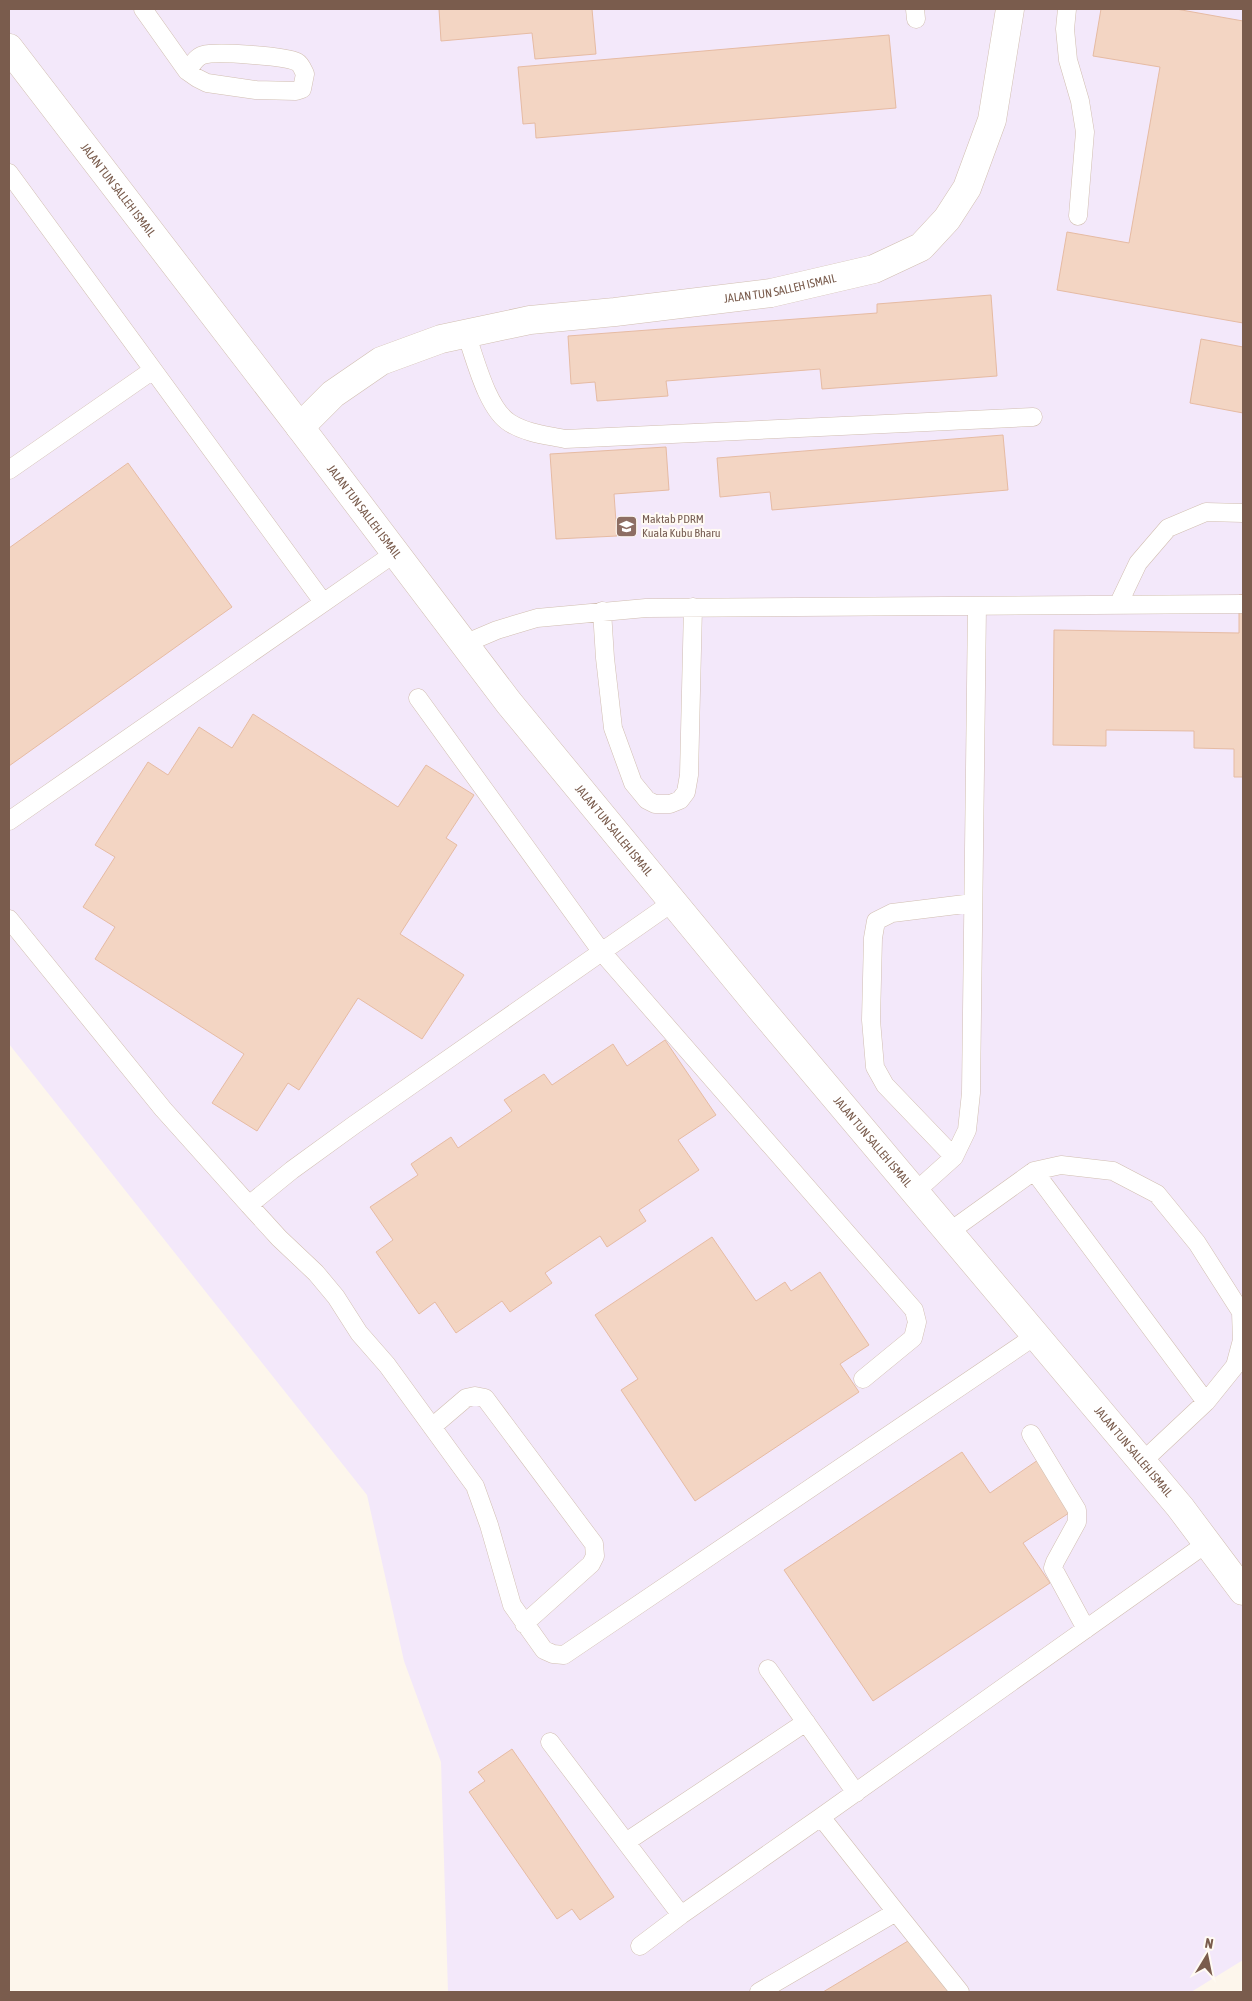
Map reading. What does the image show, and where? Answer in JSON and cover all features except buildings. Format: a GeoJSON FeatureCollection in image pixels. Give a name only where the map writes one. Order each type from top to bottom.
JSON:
{"type":"FeatureCollection","features":[{"type":"Feature","properties":{"kind":"street","name":"JALAN TUN SALLEH ISMAIL"},"geometry":{"type":"LineString","coordinates":[[300,426],[333,394],[381,361],[441,339],[530,320],[616,312],[771,293],[874,268],[921,246],[947,219],[967,188],[992,120],[1010,9]]}},
{"type":"Feature","properties":{"kind":"street","name":"JALAN TUN SALLEH ISMAIL"},"geometry":{"type":"LineString","coordinates":[[9,48],[300,426],[509,703],[673,902],[1142,1462],[1243,1591]]}},
{"type":"Feature","properties":{"kind":"lane"},"geometry":{"type":"LineString","coordinates":[[143,9],[187,71],[207,83],[256,90],[296,91],[302,89],[305,74],[300,63],[290,59],[235,54],[204,54],[197,58],[187,71]]}},
{"type":"Feature","properties":{"kind":"lane"},"geometry":{"type":"LineString","coordinates":[[1066,9],[1065,29],[1068,60],[1080,101],[1085,132],[1078,216]]}},
{"type":"Feature","properties":{"kind":"lane"},"geometry":{"type":"LineString","coordinates":[[9,173],[16,197],[153,370],[323,602]]}},
{"type":"Feature","properties":{"kind":"lane"},"geometry":{"type":"LineString","coordinates":[[466,333],[490,400],[508,422],[536,434],[565,439],[1034,418]]}},
{"type":"Feature","properties":{"kind":"lane"},"geometry":{"type":"LineString","coordinates":[[9,470],[153,370]]}},
{"type":"Feature","properties":{"kind":"lane"},"geometry":{"type":"LineString","coordinates":[[1118,605],[1138,563],[1168,528],[1206,512],[1243,513]]}},
{"type":"Feature","properties":{"kind":"lane"},"geometry":{"type":"LineString","coordinates":[[9,821],[395,552]]}},
{"type":"Feature","properties":{"kind":"lane"},"geometry":{"type":"LineString","coordinates":[[464,644],[497,630],[537,618],[646,608],[1243,604]]}},
{"type":"Feature","properties":{"kind":"lane"},"geometry":{"type":"LineString","coordinates":[[915,1192],[954,1157],[968,1130],[973,903],[976,606]]}},
{"type":"Feature","properties":{"kind":"lane"},"geometry":{"type":"LineString","coordinates":[[602,611],[613,728],[633,783],[647,800],[655,804],[670,804],[680,800],[686,792],[689,775],[693,607]]}},
{"type":"Feature","properties":{"kind":"lane"},"geometry":{"type":"LineString","coordinates":[[418,698],[601,951],[914,1310],[918,1322],[913,1338],[863,1379]]}},
{"type":"Feature","properties":{"kind":"lane"},"geometry":{"type":"LineString","coordinates":[[249,1205],[292,1170],[354,1125],[673,902]]}},
{"type":"Feature","properties":{"kind":"lane"},"geometry":{"type":"LineString","coordinates":[[954,1157],[885,1086],[875,1067],[871,1020],[873,938],[876,921],[892,912],[973,903]]}},
{"type":"Feature","properties":{"kind":"lane"},"geometry":{"type":"LineString","coordinates":[[9,919],[163,1109],[279,1238],[316,1273],[336,1297],[359,1333],[387,1365],[475,1486],[489,1525],[512,1605],[544,1650],[553,1654],[564,1654],[1036,1336]]}},
{"type":"Feature","properties":{"kind":"lane"},"geometry":{"type":"LineString","coordinates":[[949,1232],[1034,1171],[1061,1165],[1112,1171],[1157,1194],[1197,1243],[1241,1312],[1242,1340],[1235,1366],[1206,1402],[1142,1462]]}},
{"type":"Feature","properties":{"kind":"lane"},"geometry":{"type":"LineString","coordinates":[[1034,1171],[1206,1402]]}},
{"type":"Feature","properties":{"kind":"lane"},"geometry":{"type":"LineString","coordinates":[[432,1427],[466,1398],[475,1396],[485,1398],[594,1544],[595,1556],[591,1564],[524,1624]]}},
{"type":"Feature","properties":{"kind":"lane"},"geometry":{"type":"LineString","coordinates":[[1031,1434],[1077,1510],[1077,1522],[1055,1562],[1054,1568],[1086,1630]]}},
{"type":"Feature","properties":{"kind":"lane"},"geometry":{"type":"LineString","coordinates":[[640,1946],[681,1915],[1207,1543]]}},
{"type":"Feature","properties":{"kind":"lane"},"geometry":{"type":"LineString","coordinates":[[768,1669],[856,1793]]}},
{"type":"Feature","properties":{"kind":"lane"},"geometry":{"type":"LineString","coordinates":[[626,1842],[806,1722]]}},
{"type":"Feature","properties":{"kind":"lane"},"geometry":{"type":"LineString","coordinates":[[550,1742],[681,1915]]}},
{"type":"Feature","properties":{"kind":"lane"},"geometry":{"type":"LineString","coordinates":[[821,1817],[960,1992]]}},
{"type":"Feature","properties":{"kind":"lane"},"geometry":{"type":"LineString","coordinates":[[759,1992],[896,1912]]}},
{"type":"Feature","properties":{"kind":"shaded area","name":"Maktab PDRM Kuala Kubu Bharu"},"geometry":{"type":"Polygon","coordinates":[[[9,9],[1243,9],[1243,1960],[1191,1992],[448,1992],[441,1762],[404,1661],[367,1495],[9,1044],[9,9]]]}},
{"type":"Feature","properties":{"kind":"place","name":"Maktab PDRM Kuala Kubu Bharu"},"geometry":{"type":"Point","coordinates":[626,526]}}]}
